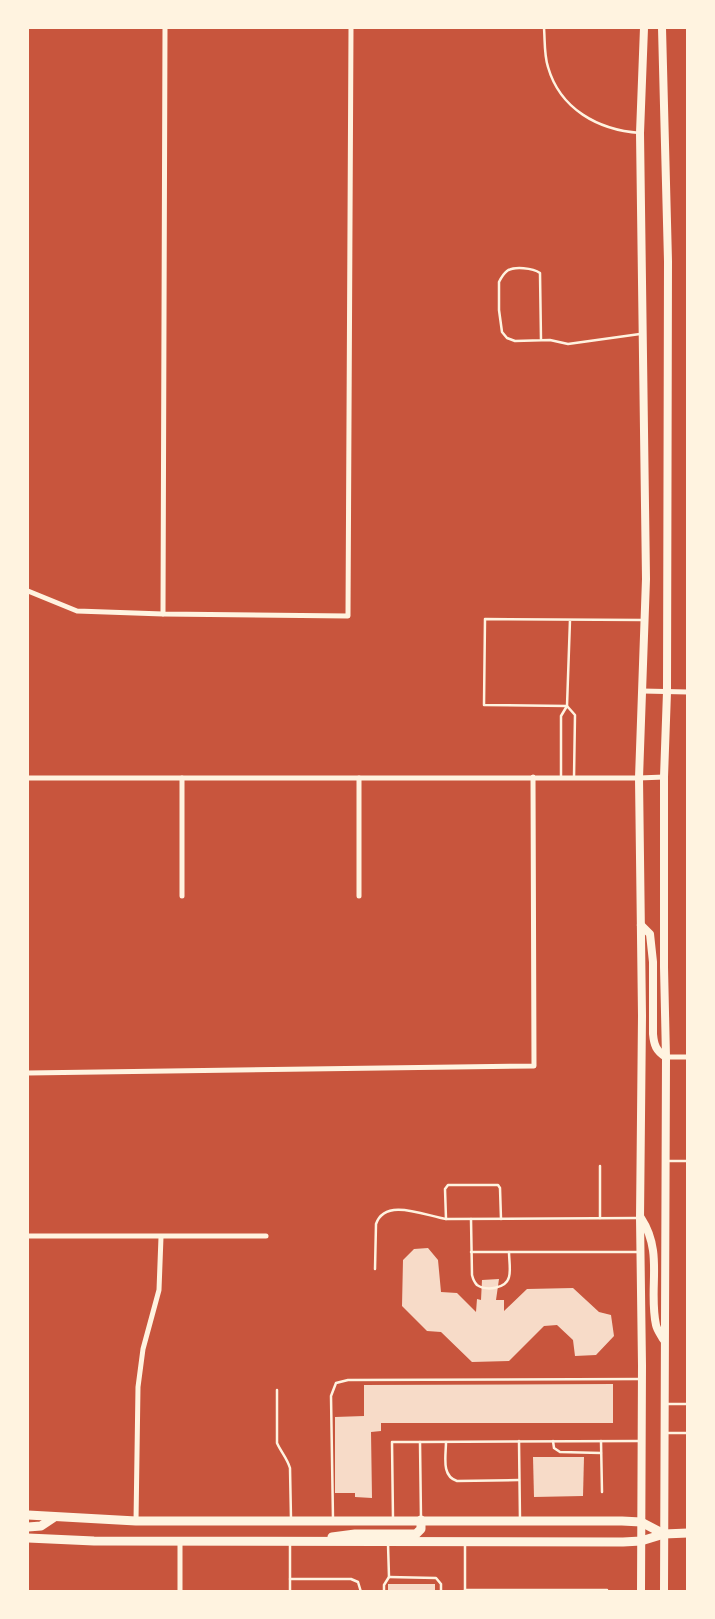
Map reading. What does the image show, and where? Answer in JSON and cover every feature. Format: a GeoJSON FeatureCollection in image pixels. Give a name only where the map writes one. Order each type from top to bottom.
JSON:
{"type":"FeatureCollection","features":[{"type":"Feature","properties":{"kind":"main road"},"geometry":{"type":"LineString","coordinates":[[641,1592],[642,1379],[640,1218],[642,925],[639,778],[646,578],[640,133],[644,28]]}},
{"type":"Feature","properties":{"kind":"main road"},"geometry":{"type":"LineString","coordinates":[[662,28],[668,261],[667,692],[664,777],[666,1057],[664,1592]]}},
{"type":"Feature","properties":{"kind":"main road"},"geometry":{"type":"LineString","coordinates":[[642,925],[650,934],[653,962],[654,1045],[657,1051],[666,1057]]}},
{"type":"Feature","properties":{"kind":"main road"},"geometry":{"type":"LineString","coordinates":[[640,1218],[648,1229],[652,1242],[656,1327],[664,1341]]}},
{"type":"Feature","properties":{"kind":"main road"},"geometry":{"type":"LineString","coordinates":[[28,1515],[53,1518],[136,1520],[520,1520],[641,1522],[664,1534]]}},
{"type":"Feature","properties":{"kind":"main road"},"geometry":{"type":"LineString","coordinates":[[28,1527],[41,1526],[53,1518]]}},
{"type":"Feature","properties":{"kind":"main road"},"geometry":{"type":"LineString","coordinates":[[304,1542],[355,1534],[416,1534],[419,1532],[422,1520]]}},
{"type":"Feature","properties":{"kind":"main road"},"geometry":{"type":"LineString","coordinates":[[28,1538],[94,1541],[641,1542],[664,1534],[688,1533]]}},
{"type":"Feature","properties":{"kind":"main road"},"geometry":{"type":"LineString","coordinates":[[388,1542],[390,1536],[398,1534]]}},
{"type":"Feature","properties":{"kind":"street"},"geometry":{"type":"LineString","coordinates":[[163,614],[166,28]]}},
{"type":"Feature","properties":{"kind":"street"},"geometry":{"type":"LineString","coordinates":[[28,591],[77,611],[348,616],[351,28]]}},
{"type":"Feature","properties":{"kind":"street"},"geometry":{"type":"LineString","coordinates":[[642,691],[688,692]]}},
{"type":"Feature","properties":{"kind":"street"},"geometry":{"type":"LineString","coordinates":[[28,778],[664,777]]}},
{"type":"Feature","properties":{"kind":"street"},"geometry":{"type":"LineString","coordinates":[[182,778],[182,896]]}},
{"type":"Feature","properties":{"kind":"street"},"geometry":{"type":"LineString","coordinates":[[359,778],[359,896]]}},
{"type":"Feature","properties":{"kind":"street"},"geometry":{"type":"LineString","coordinates":[[28,1073],[534,1066],[533,778]]}},
{"type":"Feature","properties":{"kind":"street"},"geometry":{"type":"LineString","coordinates":[[666,1057],[688,1058]]}},
{"type":"Feature","properties":{"kind":"street"},"geometry":{"type":"LineString","coordinates":[[28,1236],[266,1236]]}},
{"type":"Feature","properties":{"kind":"street"},"geometry":{"type":"LineString","coordinates":[[136,1520],[138,1387],[143,1349],[159,1290],[161,1237]]}},
{"type":"Feature","properties":{"kind":"street"},"geometry":{"type":"LineString","coordinates":[[180,1541],[180,1592]]}},
{"type":"Feature","properties":{"kind":"lane"},"geometry":{"type":"LineString","coordinates":[[544,28],[547,65],[554,84],[567,101],[586,119],[622,132],[640,133]]}},
{"type":"Feature","properties":{"kind":"lane"},"geometry":{"type":"LineString","coordinates":[[541,340],[540,273],[534,269],[509,270],[502,276],[500,282],[499,310],[502,332],[507,338],[515,341],[541,340],[568,344],[644,333]]}},
{"type":"Feature","properties":{"kind":"lane"},"geometry":{"type":"LineString","coordinates":[[568,706],[484,705],[485,619],[644,620]]}},
{"type":"Feature","properties":{"kind":"lane"},"geometry":{"type":"LineString","coordinates":[[562,778],[562,716],[568,706],[570,620]]}},
{"type":"Feature","properties":{"kind":"lane"},"geometry":{"type":"LineString","coordinates":[[568,706],[575,715],[574,778]]}},
{"type":"Feature","properties":{"kind":"lane"},"geometry":{"type":"LineString","coordinates":[[665,1161],[688,1161]]}},
{"type":"Feature","properties":{"kind":"lane"},"geometry":{"type":"LineString","coordinates":[[600,1166],[600,1218]]}},
{"type":"Feature","properties":{"kind":"lane"},"geometry":{"type":"LineString","coordinates":[[446,1219],[445,1189],[448,1185],[498,1185],[500,1188],[501,1219]]}},
{"type":"Feature","properties":{"kind":"lane"},"geometry":{"type":"LineString","coordinates":[[376,1269],[376,1224],[378,1219],[382,1214],[404,1209],[430,1217],[446,1219],[640,1218]]}},
{"type":"Feature","properties":{"kind":"lane"},"geometry":{"type":"LineString","coordinates":[[471,1219],[472,1275],[474,1282],[482,1287],[498,1288],[506,1283],[509,1277],[509,1252]]}},
{"type":"Feature","properties":{"kind":"lane"},"geometry":{"type":"LineString","coordinates":[[471,1252],[641,1252]]}},
{"type":"Feature","properties":{"kind":"lane"},"geometry":{"type":"LineString","coordinates":[[333,1520],[331,1396],[336,1383],[348,1380],[642,1379]]}},
{"type":"Feature","properties":{"kind":"lane"},"geometry":{"type":"LineString","coordinates":[[277,1390],[277,1443],[290,1468],[291,1520]]}},
{"type":"Feature","properties":{"kind":"lane"},"geometry":{"type":"LineString","coordinates":[[664,1404],[688,1404]]}},
{"type":"Feature","properties":{"kind":"lane"},"geometry":{"type":"LineString","coordinates":[[664,1433],[688,1433]]}},
{"type":"Feature","properties":{"kind":"lane"},"geometry":{"type":"LineString","coordinates":[[519,1441],[520,1520]]}},
{"type":"Feature","properties":{"kind":"lane"},"geometry":{"type":"LineString","coordinates":[[554,1441],[554,1448],[560,1452],[601,1453]]}},
{"type":"Feature","properties":{"kind":"lane"},"geometry":{"type":"LineString","coordinates":[[601,1441],[602,1492]]}},
{"type":"Feature","properties":{"kind":"lane"},"geometry":{"type":"LineString","coordinates":[[393,1520],[392,1442],[642,1441]]}},
{"type":"Feature","properties":{"kind":"lane"},"geometry":{"type":"LineString","coordinates":[[420,1442],[422,1520]]}},
{"type":"Feature","properties":{"kind":"lane"},"geometry":{"type":"LineString","coordinates":[[446,1442],[446,1469],[450,1479],[457,1481],[519,1480]]}},
{"type":"Feature","properties":{"kind":"lane"},"geometry":{"type":"LineString","coordinates":[[290,1542],[290,1592]]}},
{"type":"Feature","properties":{"kind":"lane"},"geometry":{"type":"LineString","coordinates":[[384,1592],[384,1584],[389,1577],[388,1542]]}},
{"type":"Feature","properties":{"kind":"lane"},"geometry":{"type":"LineString","coordinates":[[465,1543],[465,1591],[607,1590]]}},
{"type":"Feature","properties":{"kind":"lane"},"geometry":{"type":"LineString","coordinates":[[389,1577],[436,1578],[440,1580],[441,1592]]}},
{"type":"Feature","properties":{"kind":"lane"},"geometry":{"type":"LineString","coordinates":[[290,1579],[351,1579],[358,1582],[361,1592]]}},
{"type":"Feature","properties":{"kind":"building"},"geometry":{"type":"Polygon","coordinates":[[[428,1248],[438,1260],[441,1292],[457,1293],[476,1312],[477,1299],[481,1300],[482,1280],[499,1279],[496,1300],[504,1300],[504,1311],[527,1289],[573,1288],[599,1312],[611,1315],[614,1336],[596,1355],[575,1356],[573,1340],[557,1325],[544,1326],[509,1361],[472,1362],[441,1332],[427,1331],[402,1306],[403,1260],[414,1249],[428,1248]]]}},
{"type":"Feature","properties":{"kind":"building"},"geometry":{"type":"Polygon","coordinates":[[[613,1384],[613,1423],[381,1423],[381,1431],[371,1432],[372,1498],[355,1497],[355,1493],[335,1493],[335,1417],[364,1416],[364,1385],[613,1384]]]}},
{"type":"Feature","properties":{"kind":"building"},"geometry":{"type":"Polygon","coordinates":[[[533,1457],[584,1457],[583,1496],[534,1497],[533,1457]]]}},
{"type":"Feature","properties":{"kind":"building"},"geometry":{"type":"Polygon","coordinates":[[[388,1584],[435,1584],[435,1592],[388,1592],[388,1584]]]}}]}
